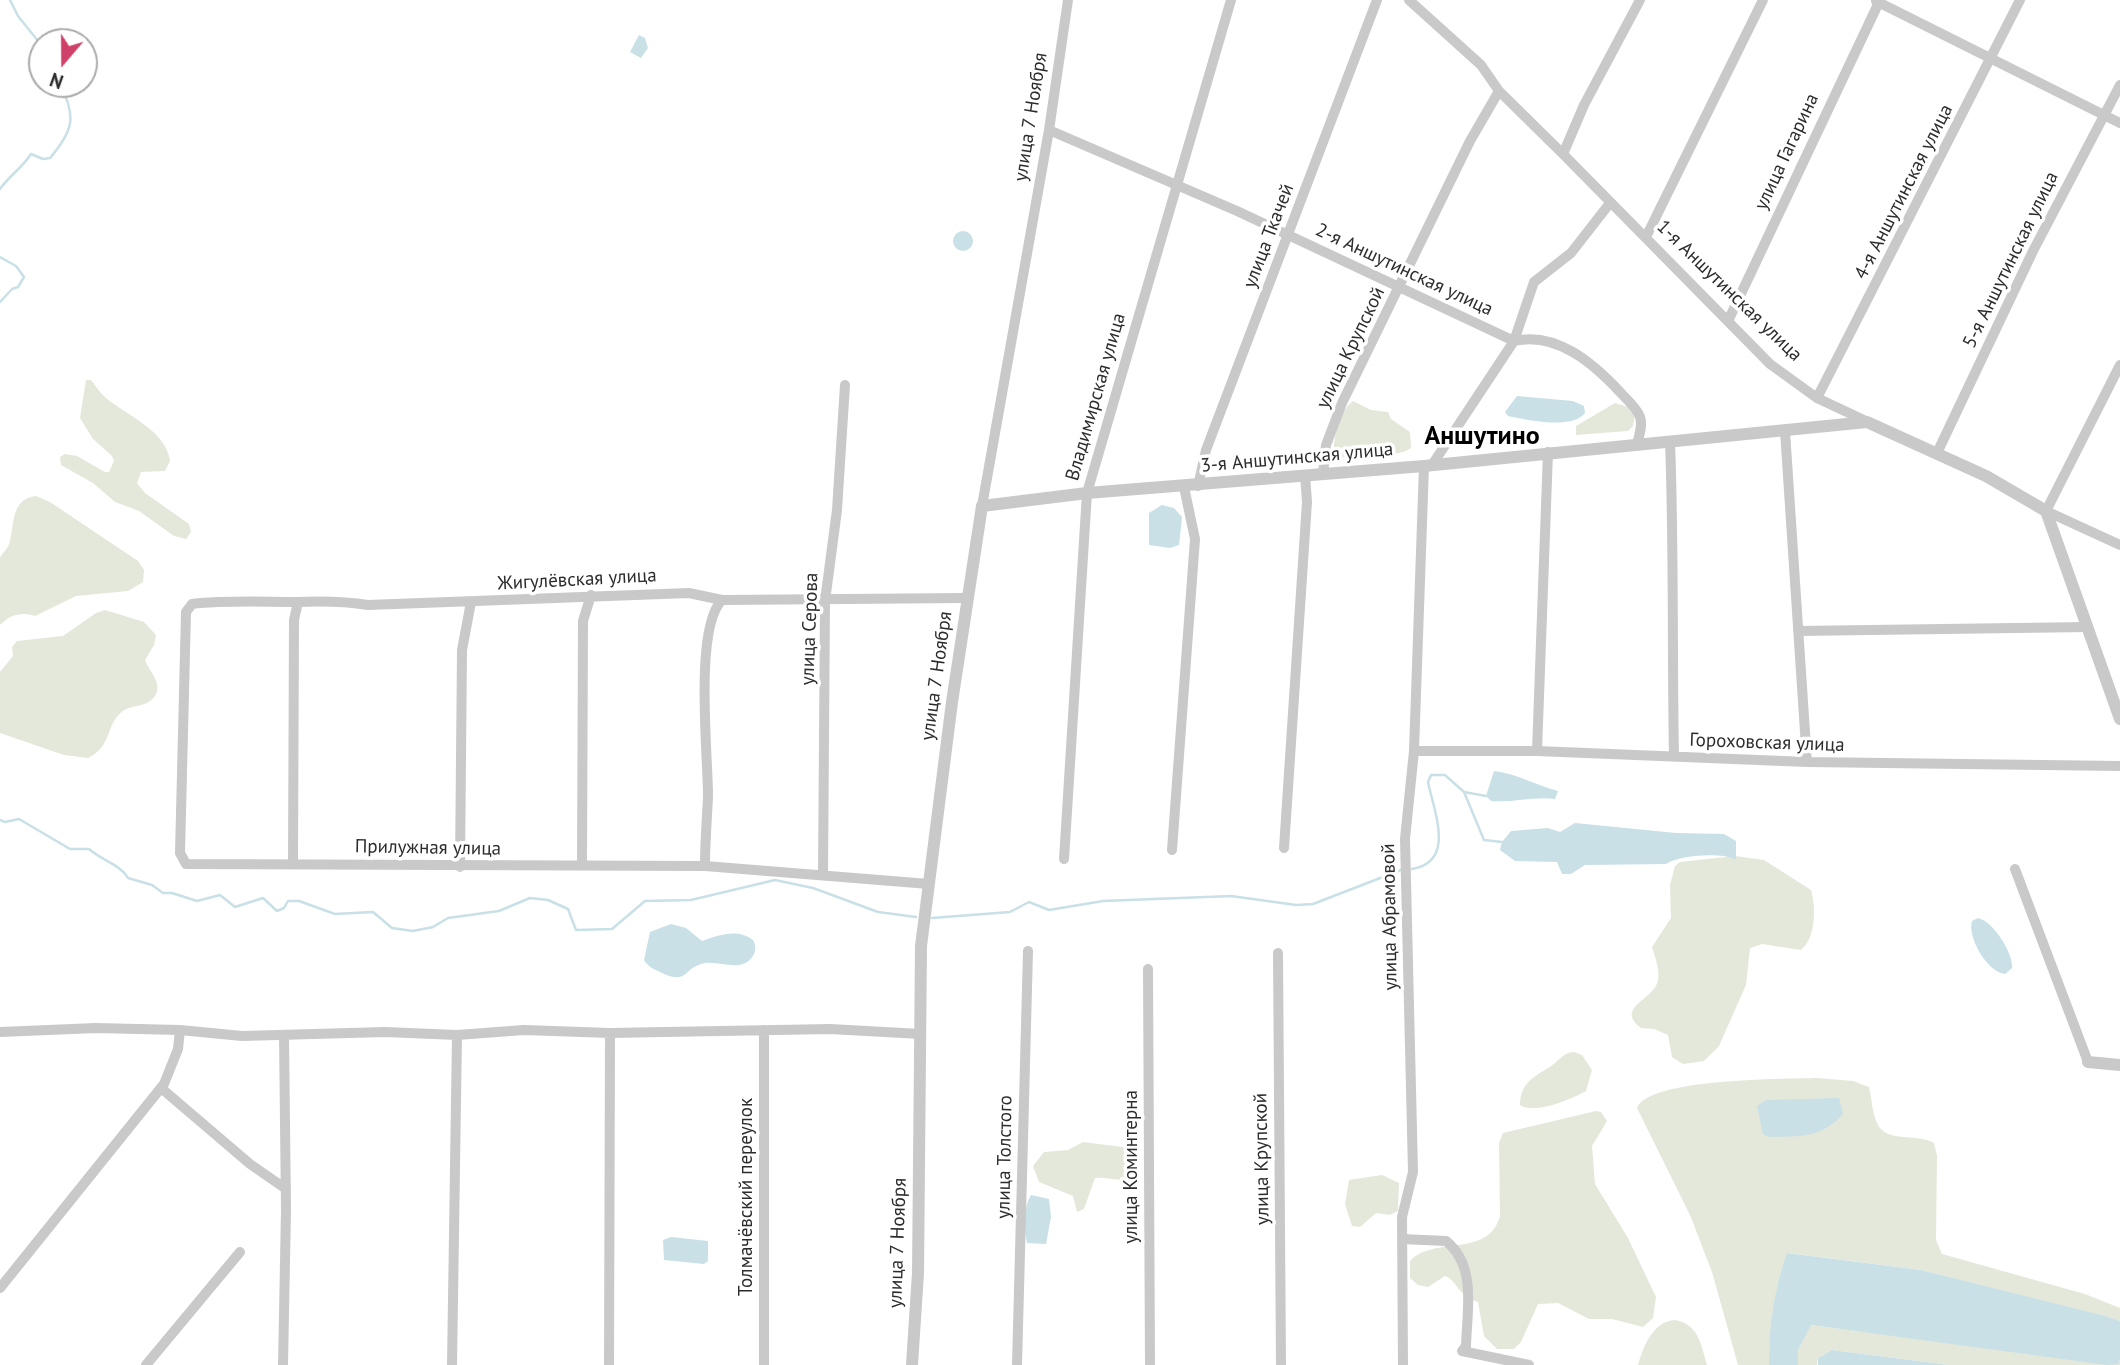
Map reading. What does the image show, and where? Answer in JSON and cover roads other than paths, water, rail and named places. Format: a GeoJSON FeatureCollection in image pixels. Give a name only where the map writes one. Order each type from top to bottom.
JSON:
{"type":"FeatureCollection","features":[{"type":"Feature","properties":{"kind":"street","name":"улица 7 Ноября"},"geometry":{"type":"LineString","coordinates":[[912,1365],[918,1273],[921,946],[966,598],[1049,130],[1068,0]]}},
{"type":"Feature","properties":{"kind":"street","name":"Владимирская улица"},"geometry":{"type":"LineString","coordinates":[[1064,859],[1087,493],[1175,183],[1231,0]]}},
{"type":"Feature","properties":{"kind":"street","name":"улица Ткачей"},"geometry":{"type":"LineString","coordinates":[[1198,486],[1206,450],[1377,0]]}},
{"type":"Feature","properties":{"kind":"street","name":"1-я Аншутинская улица"},"geometry":{"type":"LineString","coordinates":[[1409,0],[1481,65],[1499,91],[1770,364],[1817,398],[1937,453],[2025,496],[2046,511],[2120,545]]}},
{"type":"Feature","properties":{"kind":"street"},"geometry":{"type":"LineString","coordinates":[[1563,154],[1584,105],[1640,0]]}},
{"type":"Feature","properties":{"kind":"street"},"geometry":{"type":"LineString","coordinates":[[1646,237],[1763,0]]}},
{"type":"Feature","properties":{"kind":"street","name":"4-я Аншутинская улица"},"geometry":{"type":"LineString","coordinates":[[1817,398],[2020,0]]}},
{"type":"Feature","properties":{"kind":"street"},"geometry":{"type":"LineString","coordinates":[[1878,1],[2120,123]]}},
{"type":"Feature","properties":{"kind":"street","name":"улица Гагарина"},"geometry":{"type":"LineString","coordinates":[[1728,319],[1878,1]]}},
{"type":"Feature","properties":{"kind":"street","name":"5-я Аншутинская улица"},"geometry":{"type":"LineString","coordinates":[[1937,453],[2033,251],[2120,85]]}},
{"type":"Feature","properties":{"kind":"street","name":"улица Крупской"},"geometry":{"type":"LineString","coordinates":[[1322,474],[1323,460],[1336,419],[1471,141],[1499,91]]}},
{"type":"Feature","properties":{"kind":"street","name":"2-я Аншутинская улица"},"geometry":{"type":"LineString","coordinates":[[1049,130],[1175,183],[1514,341]]}},
{"type":"Feature","properties":{"kind":"street"},"geometry":{"type":"LineString","coordinates":[[1428,466],[1514,341],[1534,282],[1570,253],[1610,203]]}},
{"type":"Feature","properties":{"kind":"street"},"geometry":{"type":"LineString","coordinates":[[1514,341],[1530,337],[1551,342],[1580,356],[1601,372],[1640,417],[1637,444]]}},
{"type":"Feature","properties":{"kind":"street"},"geometry":{"type":"LineString","coordinates":[[2120,365],[2046,511],[2120,719]]}},
{"type":"Feature","properties":{"kind":"street","name":"улица Серова"},"geometry":{"type":"LineString","coordinates":[[822,875],[825,601],[837,510],[845,385]]}},
{"type":"Feature","properties":{"kind":"street","name":"3-я Аншутинская улица"},"geometry":{"type":"LineString","coordinates":[[982,506],[1087,493],[1428,466],[1867,422]]}},
{"type":"Feature","properties":{"kind":"street"},"geometry":{"type":"LineString","coordinates":[[1785,431],[1807,762]]}},
{"type":"Feature","properties":{"kind":"street"},"geometry":{"type":"LineString","coordinates":[[1670,441],[1674,548],[1670,609],[1674,757]]}},
{"type":"Feature","properties":{"kind":"street"},"geometry":{"type":"LineString","coordinates":[[1536,751],[1548,452]]}},
{"type":"Feature","properties":{"kind":"street","name":"улица Абрамовой"},"geometry":{"type":"LineString","coordinates":[[1403,1365],[1403,1206],[1413,1172],[1405,839],[1414,751],[1428,466]]}},
{"type":"Feature","properties":{"kind":"street"},"geometry":{"type":"LineString","coordinates":[[1284,848],[1307,502],[1306,475]]}},
{"type":"Feature","properties":{"kind":"street"},"geometry":{"type":"LineString","coordinates":[[1172,850],[1195,539],[1184,487]]}},
{"type":"Feature","properties":{"kind":"street","name":"Жигулёвская улица"},"geometry":{"type":"LineString","coordinates":[[189,606],[254,600],[298,602],[334,599],[368,605],[471,602],[591,594],[689,593],[722,600],[966,598]]}},
{"type":"Feature","properties":{"kind":"street"},"geometry":{"type":"LineString","coordinates":[[582,866],[583,614],[591,594]]}},
{"type":"Feature","properties":{"kind":"street"},"geometry":{"type":"LineString","coordinates":[[705,866],[704,826],[708,796],[704,738],[709,628],[716,606],[722,600]]}},
{"type":"Feature","properties":{"kind":"street"},"geometry":{"type":"LineString","coordinates":[[293,863],[293,620],[298,602]]}},
{"type":"Feature","properties":{"kind":"street"},"geometry":{"type":"LineString","coordinates":[[460,867],[462,650],[471,602]]}},
{"type":"Feature","properties":{"kind":"street","name":"Прилужная улица"},"geometry":{"type":"LineString","coordinates":[[189,606],[186,612],[182,859],[192,864],[705,866],[929,884]]}},
{"type":"Feature","properties":{"kind":"street"},"geometry":{"type":"LineString","coordinates":[[1798,631],[2088,627]]}},
{"type":"Feature","properties":{"kind":"street","name":"Гороховская улица"},"geometry":{"type":"LineString","coordinates":[[1414,751],[1536,751],[1807,762],[2120,766]]}},
{"type":"Feature","properties":{"kind":"street"},"geometry":{"type":"LineString","coordinates":[[2015,869],[2088,1062],[2120,1065]]}},
{"type":"Feature","properties":{"kind":"street","name":"улица Толстого"},"geometry":{"type":"LineString","coordinates":[[1017,1365],[1028,951]]}},
{"type":"Feature","properties":{"kind":"street","name":"улица Крупской"},"geometry":{"type":"LineString","coordinates":[[1278,953],[1281,1365]]}},
{"type":"Feature","properties":{"kind":"street","name":"улица Коминтерна"},"geometry":{"type":"LineString","coordinates":[[1148,969],[1150,1365]]}},
{"type":"Feature","properties":{"kind":"street"},"geometry":{"type":"LineString","coordinates":[[0,1032],[96,1028],[180,1030],[242,1036],[385,1032],[457,1035],[524,1030],[610,1033],[765,1030],[921,1034]]}},
{"type":"Feature","properties":{"kind":"street"},"geometry":{"type":"LineString","coordinates":[[0,1288],[161,1088],[171,1072],[180,1030]]}},
{"type":"Feature","properties":{"kind":"street","name":"Толмачёвский переулок"},"geometry":{"type":"LineString","coordinates":[[764,1365],[765,1030]]}},
{"type":"Feature","properties":{"kind":"street"},"geometry":{"type":"LineString","coordinates":[[609,1365],[610,1033]]}},
{"type":"Feature","properties":{"kind":"street"},"geometry":{"type":"LineString","coordinates":[[283,1365],[286,1189],[284,1035]]}},
{"type":"Feature","properties":{"kind":"street"},"geometry":{"type":"LineString","coordinates":[[452,1365],[457,1035]]}},
{"type":"Feature","properties":{"kind":"street"},"geometry":{"type":"LineString","coordinates":[[161,1088],[250,1164],[286,1189]]}},
{"type":"Feature","properties":{"kind":"street"},"geometry":{"type":"LineString","coordinates":[[1402,1239],[1446,1241],[1459,1254],[1468,1278],[1466,1346],[1462,1351],[1529,1365]]}},
{"type":"Feature","properties":{"kind":"street"},"geometry":{"type":"LineString","coordinates":[[146,1365],[240,1252]]}},
{"type":"Feature","properties":{"kind":"water"},"geometry":{"type":"Polygon","coordinates":[[[639,35],[645,38],[648,48],[641,58],[630,52],[639,35]]]}},
{"type":"Feature","properties":{"kind":"water"},"geometry":{"type":"Polygon","coordinates":[[[963,231],[970,234],[973,241],[970,248],[963,251],[956,248],[953,241],[956,234],[963,231]]]}},
{"type":"Feature","properties":{"kind":"water"},"geometry":{"type":"Polygon","coordinates":[[[1517,396],[1573,401],[1584,406],[1585,413],[1579,418],[1560,422],[1508,416],[1505,412],[1517,396]]]}},
{"type":"Feature","properties":{"kind":"water"},"geometry":{"type":"Polygon","coordinates":[[[1162,505],[1174,508],[1182,517],[1179,545],[1170,548],[1149,545],[1149,513],[1162,505]]]}},
{"type":"Feature","properties":{"kind":"water"},"geometry":{"type":"Polygon","coordinates":[[[1494,771],[1558,791],[1555,799],[1491,801],[1486,796],[1494,771]]]}},
{"type":"Feature","properties":{"kind":"water"},"geometry":{"type":"Polygon","coordinates":[[[1575,823],[1676,833],[1724,834],[1736,841],[1736,860],[1722,856],[1701,856],[1681,858],[1666,864],[1585,865],[1571,874],[1562,874],[1557,862],[1515,861],[1500,850],[1502,842],[1511,831],[1548,828],[1560,832],[1575,823]]]}},
{"type":"Feature","properties":{"kind":"water"},"geometry":{"type":"Polygon","coordinates":[[[1978,918],[1996,931],[2010,955],[2012,968],[2005,974],[1998,972],[1985,961],[1975,944],[1971,928],[1972,921],[1978,918]]]}},
{"type":"Feature","properties":{"kind":"water"},"geometry":{"type":"Polygon","coordinates":[[[671,924],[686,928],[702,941],[734,933],[747,936],[753,940],[755,952],[743,964],[706,963],[682,976],[671,976],[652,968],[644,960],[650,932],[671,924]]]}},
{"type":"Feature","properties":{"kind":"water"},"geometry":{"type":"Polygon","coordinates":[[[1839,1098],[1843,1114],[1818,1132],[1800,1136],[1768,1137],[1763,1134],[1757,1106],[1766,1100],[1839,1098]]]}},
{"type":"Feature","properties":{"kind":"water"},"geometry":{"type":"Polygon","coordinates":[[[1031,1195],[1049,1199],[1051,1217],[1046,1244],[1027,1243],[1025,1219],[1031,1195]]]}},
{"type":"Feature","properties":{"kind":"water"},"geometry":{"type":"Polygon","coordinates":[[[671,1237],[708,1241],[708,1261],[704,1264],[664,1260],[663,1240],[671,1237]]]}},
{"type":"Feature","properties":{"kind":"water"},"geometry":{"type":"Polygon","coordinates":[[[1787,1253],[1921,1270],[2105,1316],[2120,1321],[2120,1359],[2118,1364],[2107,1365],[1811,1325],[1798,1350],[1798,1365],[1769,1365],[1773,1308],[1787,1253]]]}},
{"type":"Feature","properties":{"kind":"water"},"geometry":{"type":"Polygon","coordinates":[[[1832,1350],[1949,1365],[1818,1365],[1818,1358],[1832,1350]]]}},
{"type":"Feature","properties":{"kind":"waterway"},"geometry":{"type":"LineString","coordinates":[[10,0],[28,28]]}},
{"type":"Feature","properties":{"kind":"waterway"},"geometry":{"type":"LineString","coordinates":[[0,189],[31,154],[43,159],[50,158],[64,140],[70,123],[66,98]]}},
{"type":"Feature","properties":{"kind":"waterway"},"geometry":{"type":"LineString","coordinates":[[0,257],[16,266],[24,277],[18,287],[12,289],[0,302]]}},
{"type":"Feature","properties":{"kind":"waterway"},"geometry":{"type":"LineString","coordinates":[[1412,869],[1426,864],[1434,856],[1438,846],[1437,820],[1428,782],[1431,775],[1445,775],[1464,792],[1486,796]]}},
{"type":"Feature","properties":{"kind":"waterway"},"geometry":{"type":"LineString","coordinates":[[1464,792],[1484,840],[1502,842]]}},
{"type":"Feature","properties":{"kind":"waterway"},"geometry":{"type":"LineString","coordinates":[[0,820],[5,822],[19,819],[70,849],[89,849],[121,870],[128,878],[152,885],[163,893],[197,901],[220,895],[235,907],[263,898],[277,911],[284,908],[288,901],[299,901],[335,914],[373,912],[392,928],[413,931],[433,927],[448,918],[499,911],[530,898],[548,900],[568,909],[576,930],[612,929],[645,901],[691,900],[775,880],[813,888],[878,912],[916,917]]}},
{"type":"Feature","properties":{"kind":"waterway"},"geometry":{"type":"LineString","coordinates":[[932,918],[1010,912],[1029,902],[1049,910],[1103,901],[1231,896],[1296,905],[1313,904],[1401,870]]}},
{"type":"Feature","properties":{"kind":"district","name":"Аншутино"},"geometry":{"type":"Point","coordinates":[1482,437]}}]}
